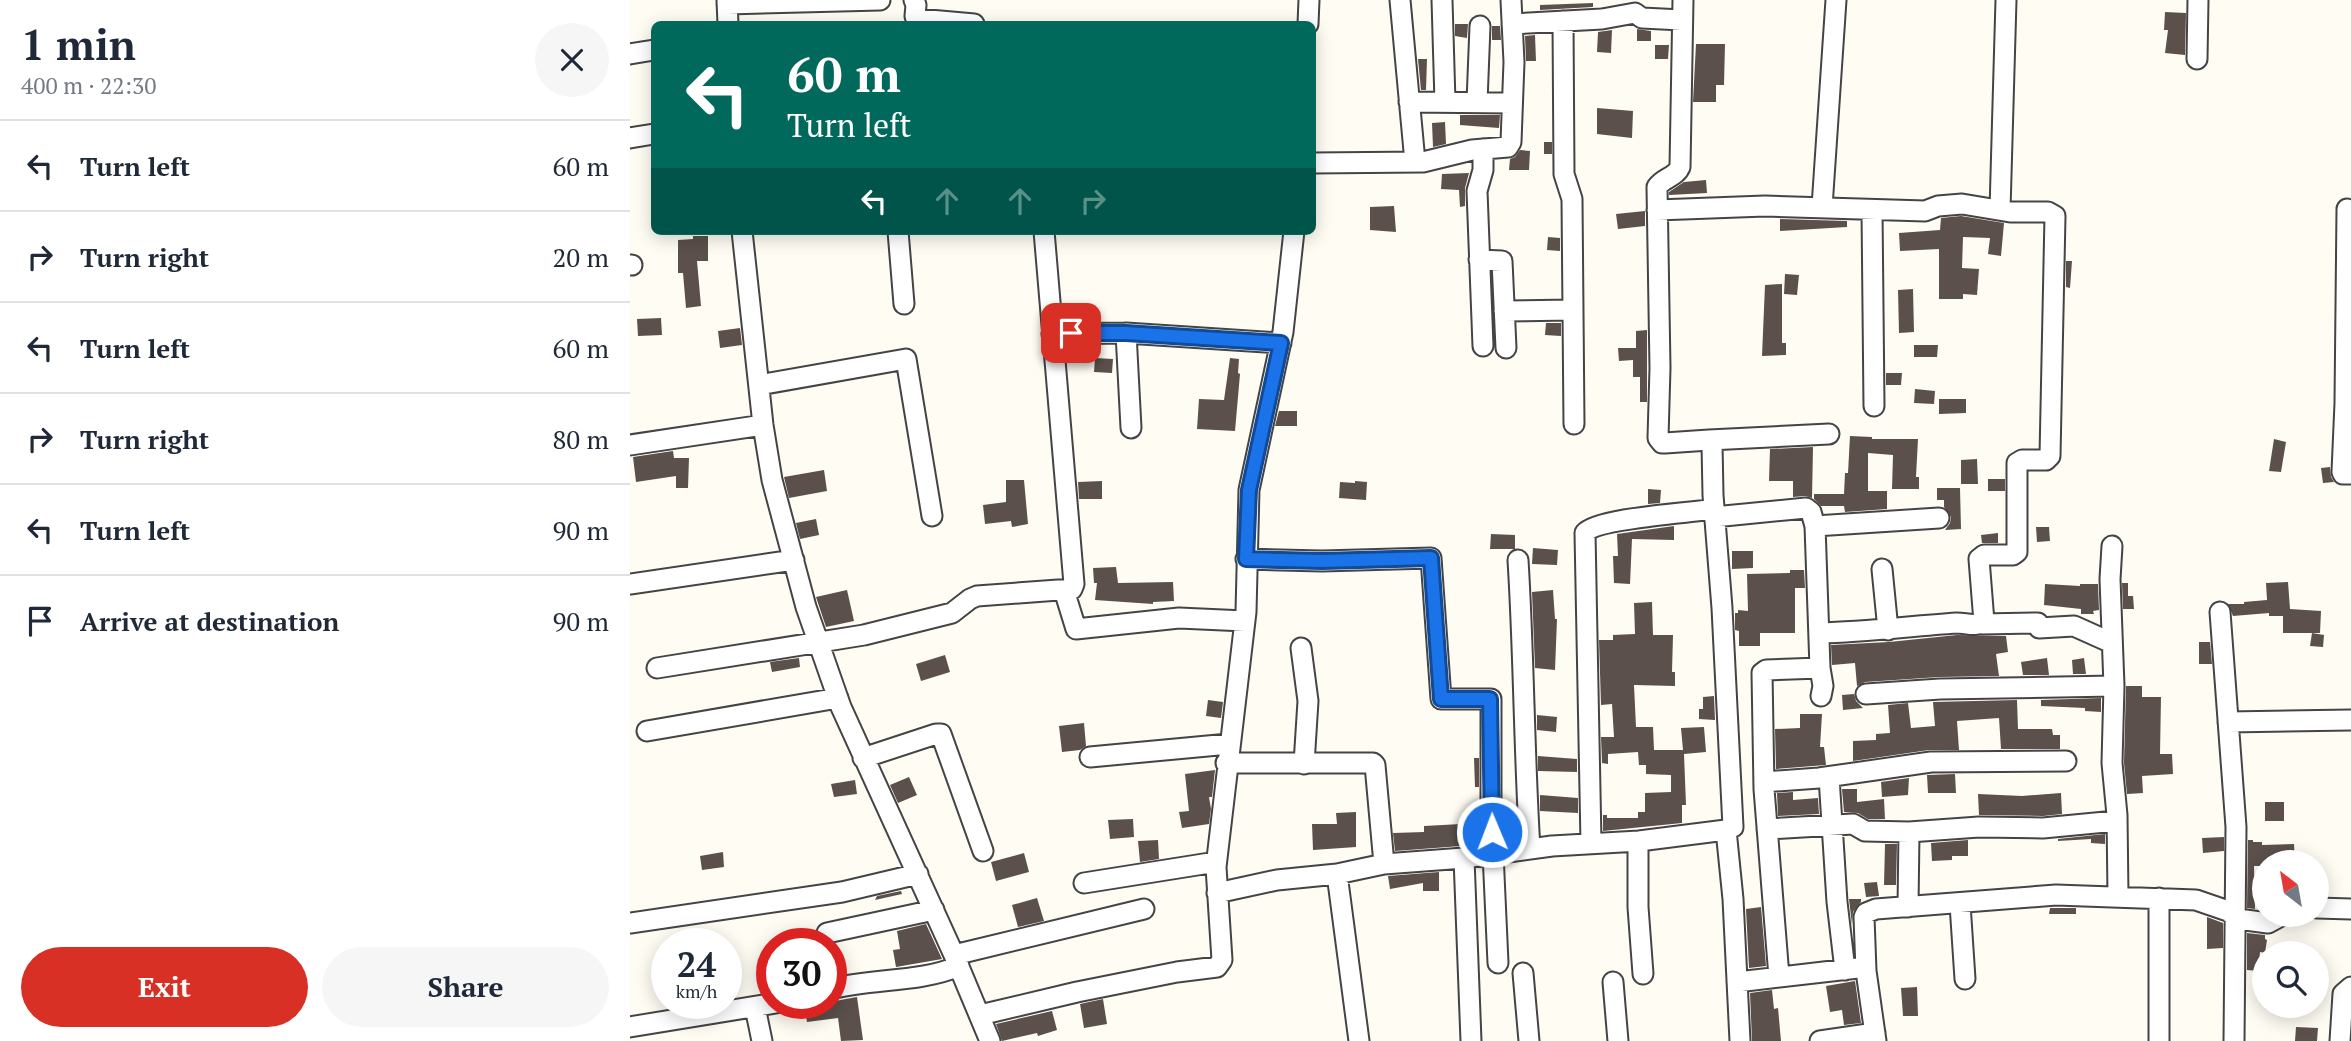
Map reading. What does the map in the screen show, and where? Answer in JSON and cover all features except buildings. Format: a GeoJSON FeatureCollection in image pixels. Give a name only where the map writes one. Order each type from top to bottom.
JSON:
{"type":"FeatureCollection","features":[{"type":"Feature","properties":{"kind":"street"},"geometry":{"type":"LineString","coordinates":[[728,21],[727,2],[880,0]]}},
{"type":"Feature","properties":{"kind":"street"},"geometry":{"type":"LineString","coordinates":[[915,0],[915,16],[918,19],[940,21]]}},
{"type":"Feature","properties":{"kind":"street"},"geometry":{"type":"LineString","coordinates":[[1308,21],[1309,0]]}},
{"type":"Feature","properties":{"kind":"street"},"geometry":{"type":"LineString","coordinates":[[1400,0],[1415,162]]}},
{"type":"Feature","properties":{"kind":"street"},"geometry":{"type":"LineString","coordinates":[[1442,0],[1445,102]]}},
{"type":"Feature","properties":{"kind":"street"},"geometry":{"type":"LineString","coordinates":[[1316,163],[1430,161],[1483,149],[1506,148],[1510,145],[1513,103],[1511,0]]}},
{"type":"Feature","properties":{"kind":"street"},"geometry":{"type":"LineString","coordinates":[[1683,0],[1680,167],[1657,187],[1660,368],[1658,438],[1665,443],[1829,434]]}},
{"type":"Feature","properties":{"kind":"street"},"geometry":{"type":"LineString","coordinates":[[1822,207],[1836,0]]}},
{"type":"Feature","properties":{"kind":"street"},"geometry":{"type":"LineString","coordinates":[[2000,210],[2006,0]]}},
{"type":"Feature","properties":{"kind":"street"},"geometry":{"type":"LineString","coordinates":[[2197,60],[2198,0]]}},
{"type":"Feature","properties":{"kind":"street"},"geometry":{"type":"LineString","coordinates":[[1513,24],[1602,19],[1634,13],[1642,18],[1682,20]]}},
{"type":"Feature","properties":{"kind":"street"},"geometry":{"type":"LineString","coordinates":[[1563,21],[1564,174],[1572,199],[1574,424]]}},
{"type":"Feature","properties":{"kind":"street"},"geometry":{"type":"LineString","coordinates":[[1477,102],[1479,26]]}},
{"type":"Feature","properties":{"kind":"street"},"geometry":{"type":"LineString","coordinates":[[630,54],[651,50]]}},
{"type":"Feature","properties":{"kind":"street"},"geometry":{"type":"LineString","coordinates":[[1409,102],[1513,103]]}},
{"type":"Feature","properties":{"kind":"street"},"geometry":{"type":"LineString","coordinates":[[630,138],[651,134]]}},
{"type":"Feature","properties":{"kind":"street"},"geometry":{"type":"LineString","coordinates":[[1483,149],[1483,170],[1478,191],[1483,346]]}},
{"type":"Feature","properties":{"kind":"street"},"geometry":{"type":"LineString","coordinates":[[1657,210],[1765,206],[1925,211],[1938,206],[1962,204],[2053,214],[2056,220],[2050,453],[2046,460],[2022,460],[2017,463],[2017,551],[2013,555],[1984,555],[1979,559],[1984,620],[1982,624]]}},
{"type":"Feature","properties":{"kind":"street"},"geometry":{"type":"LineString","coordinates":[[2347,209],[2342,472],[2351,474]]}},
{"type":"Feature","properties":{"kind":"street"},"geometry":{"type":"LineString","coordinates":[[1872,210],[1874,406]]}},
{"type":"Feature","properties":{"kind":"street"},"geometry":{"type":"LineString","coordinates":[[742,235],[763,425],[772,480],[806,607],[838,698],[863,758],[957,960],[990,1041]]}},
{"type":"Feature","properties":{"kind":"street"},"geometry":{"type":"LineString","coordinates":[[898,235],[904,304]]}},
{"type":"Feature","properties":{"kind":"street"},"geometry":{"type":"LineString","coordinates":[[657,668],[864,635],[952,613],[977,596],[1072,589],[1074,584],[1044,235]]}},
{"type":"Feature","properties":{"kind":"street"},"geometry":{"type":"LineString","coordinates":[[980,1015],[1077,992],[1177,972],[1217,967],[1222,960],[1216,862],[1245,621],[1249,490],[1281,343],[1294,235]]}},
{"type":"Feature","properties":{"kind":"street"},"geometry":{"type":"LineString","coordinates":[[1479,260],[1502,261],[1506,348]]}},
{"type":"Feature","properties":{"kind":"street"},"geometry":{"type":"LineString","coordinates":[[1504,311],[1572,310]]}},
{"type":"Feature","properties":{"kind":"street"},"geometry":{"type":"LineString","coordinates":[[1052,334],[1126,333],[1281,343]]}},
{"type":"Feature","properties":{"kind":"street"},"geometry":{"type":"LineString","coordinates":[[1126,333],[1131,428]]}},
{"type":"Feature","properties":{"kind":"street"},"geometry":{"type":"LineString","coordinates":[[759,385],[906,359],[932,516]]}},
{"type":"Feature","properties":{"kind":"street"},"geometry":{"type":"LineString","coordinates":[[630,444],[763,425]]}},
{"type":"Feature","properties":{"kind":"street"},"geometry":{"type":"LineString","coordinates":[[1217,892],[1384,864],[1464,859],[1591,843],[1638,841],[1732,827],[1734,824],[1722,608],[1714,513],[1712,444],[1709,440]]}},
{"type":"Feature","properties":{"kind":"street"},"geometry":{"type":"LineString","coordinates":[[1591,843],[1585,533],[1589,528],[1613,522],[1806,508],[1811,512],[1815,526],[1823,686],[1821,696]]}},
{"type":"Feature","properties":{"kind":"street"},"geometry":{"type":"LineString","coordinates":[[1815,526],[1939,518]]}},
{"type":"Feature","properties":{"kind":"street"},"geometry":{"type":"LineString","coordinates":[[2112,547],[2112,763],[2118,896]]}},
{"type":"Feature","properties":{"kind":"street"},"geometry":{"type":"LineString","coordinates":[[1246,559],[1322,561],[1431,558],[1441,699],[1490,699],[1497,963]]}},
{"type":"Feature","properties":{"kind":"street"},"geometry":{"type":"LineString","coordinates":[[630,584],[794,560]]}},
{"type":"Feature","properties":{"kind":"street"},"geometry":{"type":"LineString","coordinates":[[1518,560],[1530,849]]}},
{"type":"Feature","properties":{"kind":"street"},"geometry":{"type":"LineString","coordinates":[[1882,569],[1888,630]]}},
{"type":"Feature","properties":{"kind":"street"},"geometry":{"type":"LineString","coordinates":[[1064,590],[1076,629],[1179,618],[1245,621]]}},
{"type":"Feature","properties":{"kind":"street"},"geometry":{"type":"LineString","coordinates":[[2220,612],[2236,827],[2234,1041]]}},
{"type":"Feature","properties":{"kind":"street"},"geometry":{"type":"LineString","coordinates":[[1819,633],[1956,624],[2074,626],[2112,643]]}},
{"type":"Feature","properties":{"kind":"street"},"geometry":{"type":"LineString","coordinates":[[1301,648],[1308,701],[1304,764]]}},
{"type":"Feature","properties":{"kind":"street"},"geometry":{"type":"LineString","coordinates":[[1779,977],[1767,829],[1762,673],[1766,670],[1820,668]]}},
{"type":"Feature","properties":{"kind":"street"},"geometry":{"type":"LineString","coordinates":[[1866,694],[1940,689],[2114,686]]}},
{"type":"Feature","properties":{"kind":"street"},"geometry":{"type":"LineString","coordinates":[[647,731],[838,698]]}},
{"type":"Feature","properties":{"kind":"street"},"geometry":{"type":"LineString","coordinates":[[2228,722],[2351,720],[2351,731]]}},
{"type":"Feature","properties":{"kind":"street"},"geometry":{"type":"LineString","coordinates":[[863,758],[941,734],[983,851]]}},
{"type":"Feature","properties":{"kind":"street"},"geometry":{"type":"LineString","coordinates":[[1090,757],[1228,754],[1304,764],[1375,764],[1384,864]]}},
{"type":"Feature","properties":{"kind":"street"},"geometry":{"type":"LineString","coordinates":[[1765,782],[1931,762],[2066,761]]}},
{"type":"Feature","properties":{"kind":"street"},"geometry":{"type":"LineString","coordinates":[[1829,776],[1845,970]]}},
{"type":"Feature","properties":{"kind":"street"},"geometry":{"type":"LineString","coordinates":[[1767,829],[1853,824],[1865,831],[1909,832],[1979,827],[2043,828],[2116,821]]}},
{"type":"Feature","properties":{"kind":"street"},"geometry":{"type":"LineString","coordinates":[[1726,830],[1733,899],[1740,1041]]}},
{"type":"Feature","properties":{"kind":"street"},"geometry":{"type":"LineString","coordinates":[[1908,907],[1909,832]]}},
{"type":"Feature","properties":{"kind":"street"},"geometry":{"type":"LineString","coordinates":[[1638,841],[1638,907],[1643,974]]}},
{"type":"Feature","properties":{"kind":"street"},"geometry":{"type":"LineString","coordinates":[[1464,859],[1471,1041]]}},
{"type":"Feature","properties":{"kind":"street"},"geometry":{"type":"LineString","coordinates":[[1084,883],[1216,862]]}},
{"type":"Feature","properties":{"kind":"street"},"geometry":{"type":"LineString","coordinates":[[630,923],[842,892],[918,874]]}},
{"type":"Feature","properties":{"kind":"street"},"geometry":{"type":"LineString","coordinates":[[1337,874],[1359,1041]]}},
{"type":"Feature","properties":{"kind":"street"},"geometry":{"type":"LineString","coordinates":[[1821,1041],[1875,1037],[1866,967],[1864,917],[1876,909],[2056,895],[2118,896],[2196,900],[2228,911],[2242,920],[2252,921]]}},
{"type":"Feature","properties":{"kind":"street"},"geometry":{"type":"LineString","coordinates":[[2159,898],[2159,1041]]}},
{"type":"Feature","properties":{"kind":"street"},"geometry":{"type":"LineString","coordinates":[[1960,904],[1965,979]]}},
{"type":"Feature","properties":{"kind":"street"},"geometry":{"type":"LineString","coordinates":[[2329,908],[2351,909]]}},
{"type":"Feature","properties":{"kind":"street"},"geometry":{"type":"LineString","coordinates":[[847,985],[942,973],[957,960],[1144,909]]}},
{"type":"Feature","properties":{"kind":"street"},"geometry":{"type":"LineString","coordinates":[[847,929],[934,910]]}},
{"type":"Feature","properties":{"kind":"street"},"geometry":{"type":"LineString","coordinates":[[1737,982],[1866,967]]}},
{"type":"Feature","properties":{"kind":"street"},"geometry":{"type":"LineString","coordinates":[[1523,973],[1529,1041]]}},
{"type":"Feature","properties":{"kind":"street"},"geometry":{"type":"LineString","coordinates":[[1613,982],[1618,1041]]}},
{"type":"Feature","properties":{"kind":"street"},"geometry":{"type":"LineString","coordinates":[[2340,1041],[2343,994],[2351,987]]}},
{"type":"Feature","properties":{"kind":"street"},"geometry":{"type":"LineString","coordinates":[[630,1027],[755,1007],[762,1041]]}},
{"type":"Feature","properties":{"kind":"route"},"geometry":{"type":"LineString","coordinates":[[1071,333],[1126,333],[1281,343],[1249,490],[1246,559],[1322,561],[1431,558],[1441,699],[1490,699],[1492,832]]}}]}
